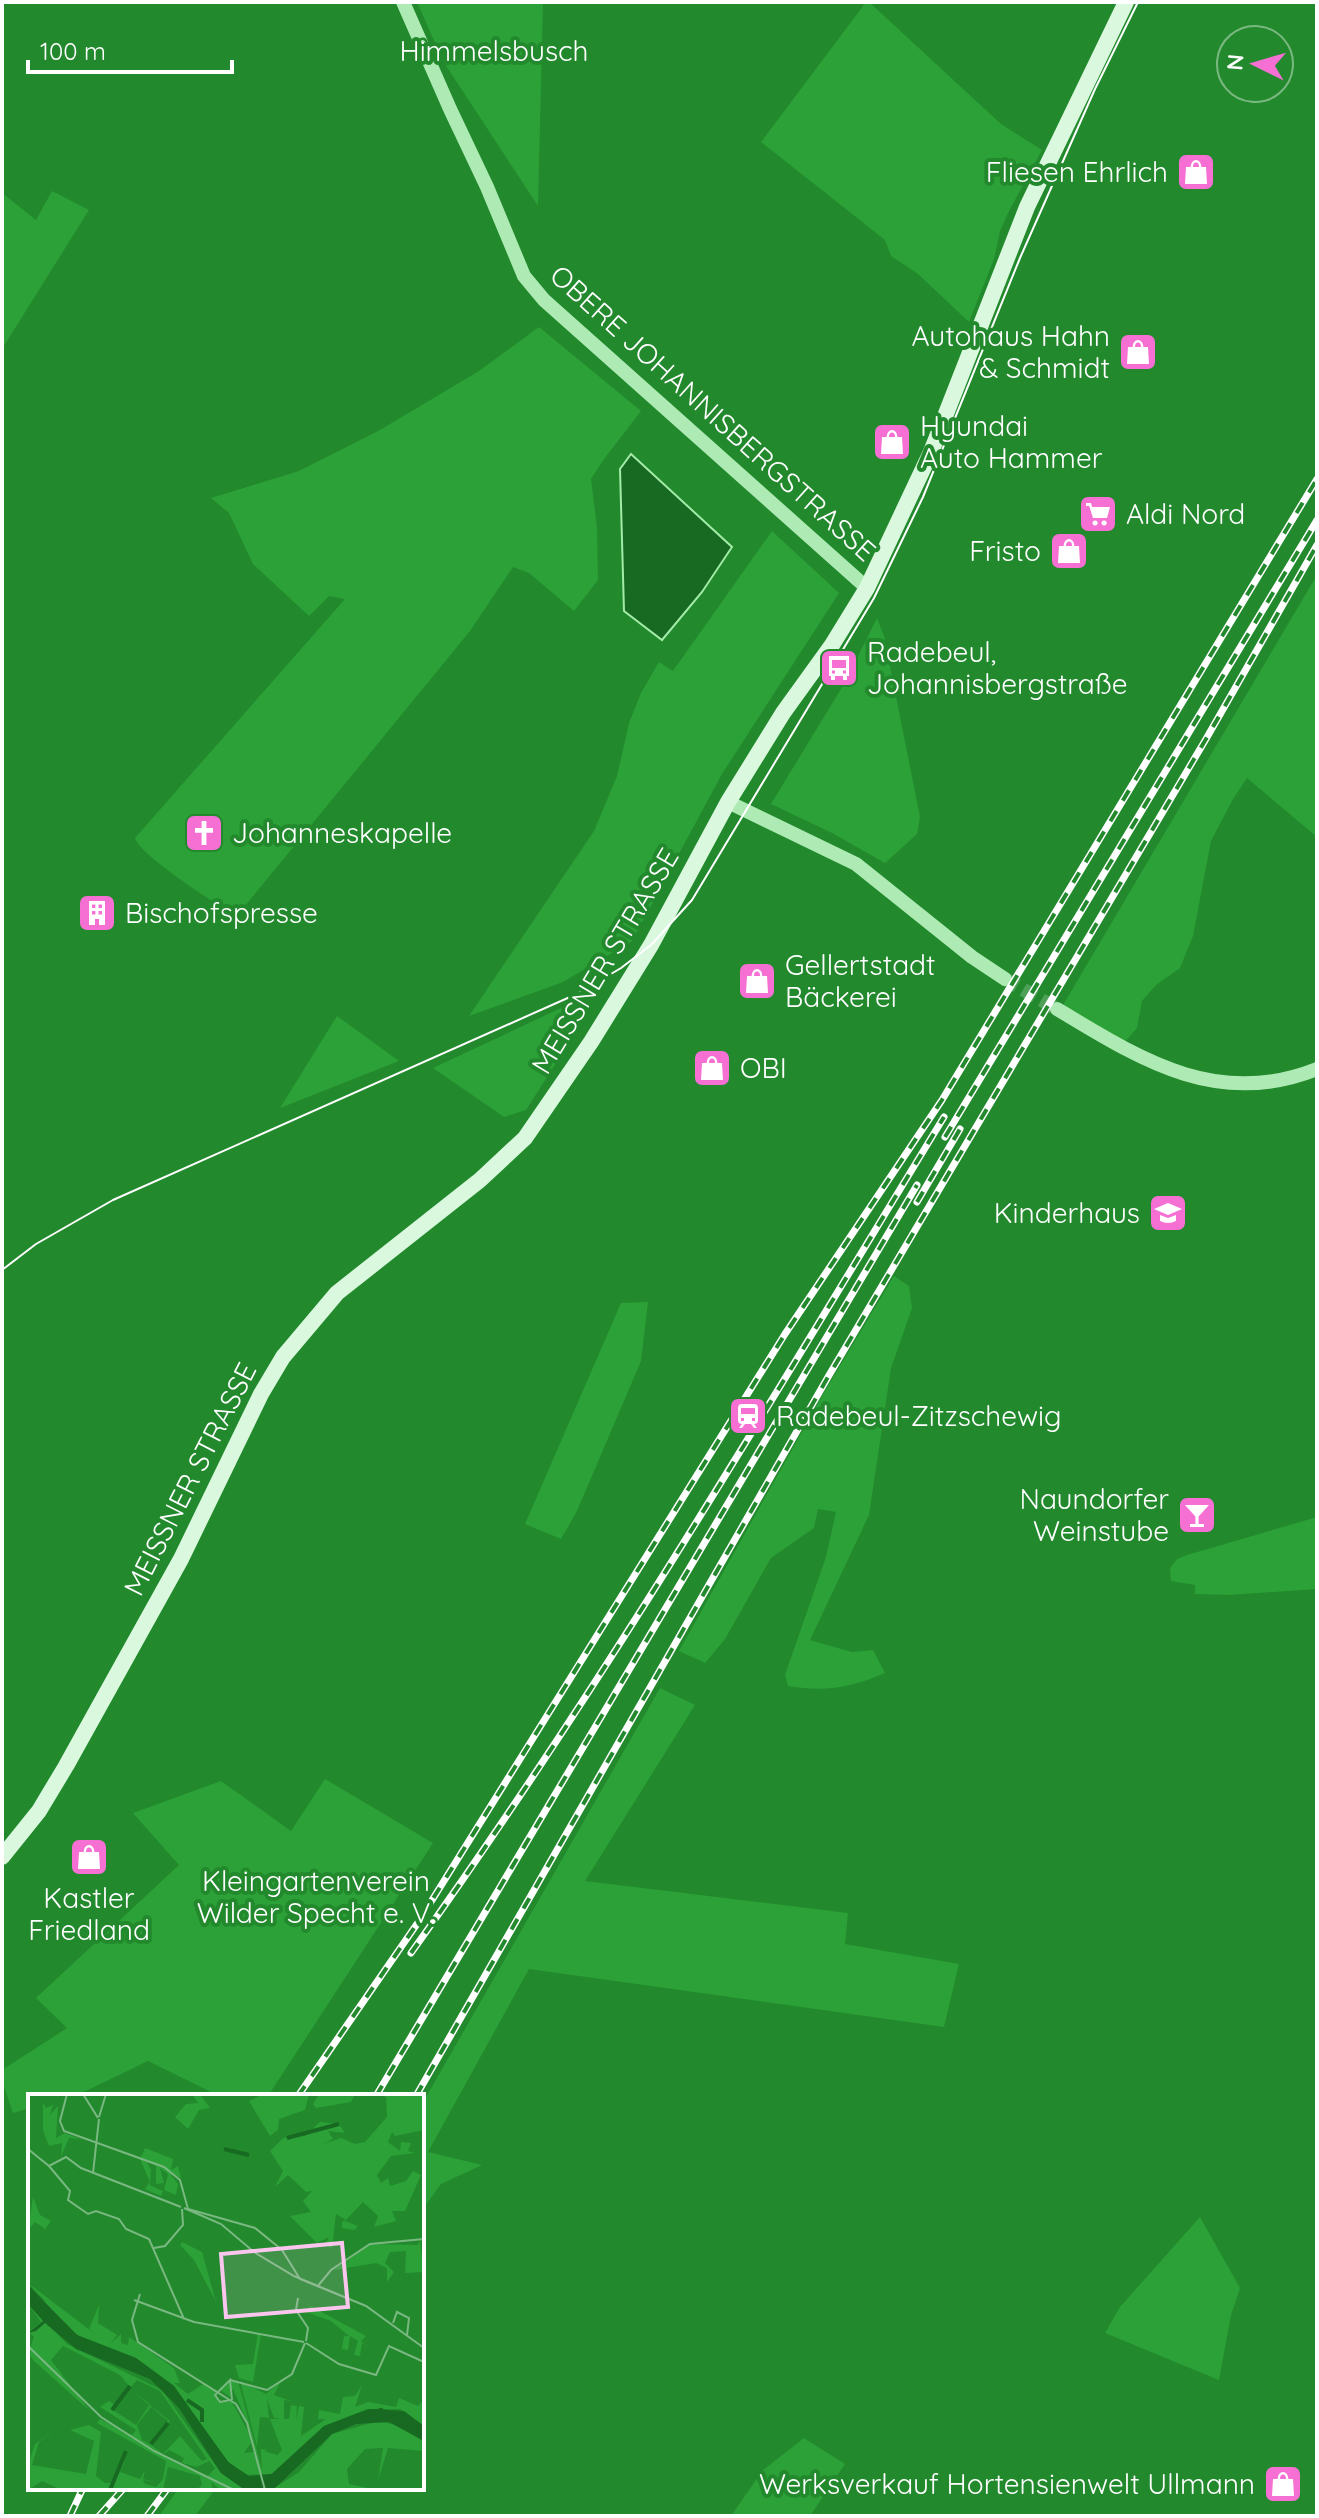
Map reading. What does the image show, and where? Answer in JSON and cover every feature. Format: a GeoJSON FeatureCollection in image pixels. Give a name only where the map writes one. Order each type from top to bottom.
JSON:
{"type":"FeatureCollection","features":[{"type":"Feature","properties":{"kind":"main road","name":"MEISSNER STRASSE"},"geometry":{"type":"LineString","coordinates":[[2,1857],[39,1811],[66,1766],[181,1559],[261,1394],[283,1357],[337,1293],[480,1180],[525,1138],[591,1042],[651,945],[728,802],[867,588],[931,452],[1027,207],[1126,2]]}},
{"type":"Feature","properties":{"kind":"street","name":"OBERE JOHANNISBERGSTRASSE"},"geometry":{"type":"LineString","coordinates":[[403,2],[524,276],[544,300],[867,588]]}},
{"type":"Feature","properties":{"kind":"street"},"geometry":{"type":"LineString","coordinates":[[728,802],[856,864],[972,957],[1005,979]]}},
{"type":"Feature","properties":{"kind":"street"},"geometry":{"type":"LineString","coordinates":[[1057,1009],[1129,1052],[1169,1070],[1211,1082],[1259,1083],[1298,1077],[1317,1069]]}},
{"type":"Feature","properties":{"kind":"green space","name":"Himmelsbusch"},"geometry":{"type":"Polygon","coordinates":[[[417,2],[543,2],[538,206],[443,61],[417,2]]]}},
{"type":"Feature","properties":{"kind":"green space"},"geometry":{"type":"Polygon","coordinates":[[[866,2],[1001,124],[1042,150],[1000,231],[994,259],[969,322],[918,274],[891,256],[885,240],[761,142],[866,2]]]}},
{"type":"Feature","properties":{"kind":"green space"},"geometry":{"type":"Polygon","coordinates":[[[52,191],[89,210],[2,349],[2,193],[36,220],[52,191]]]}},
{"type":"Feature","properties":{"kind":"green space"},"geometry":{"type":"Polygon","coordinates":[[[539,327],[641,411],[591,479],[597,528],[598,580],[574,611],[529,573],[513,567],[470,631],[236,917],[164,867],[135,838],[345,599],[329,596],[309,616],[253,564],[229,513],[211,498],[299,471],[380,430],[479,371],[539,327]]]}},
{"type":"Feature","properties":{"kind":"green space"},"geometry":{"type":"Polygon","coordinates":[[[772,531],[839,593],[722,774],[632,941],[563,982],[469,1016],[594,831],[617,776],[629,723],[641,693],[659,662],[673,671],[772,531]]]}},
{"type":"Feature","properties":{"kind":"green space"},"geometry":{"type":"Polygon","coordinates":[[[1317,575],[1317,837],[1247,778],[1211,841],[1193,936],[1180,968],[1156,985],[1142,1001],[1137,1028],[1124,1043],[1063,1005],[1317,575]]]}},
{"type":"Feature","properties":{"kind":"green space"},"geometry":{"type":"Polygon","coordinates":[[[877,618],[884,636],[920,817],[917,834],[885,863],[771,804],[844,684],[877,618]]]}},
{"type":"Feature","properties":{"kind":"green space"},"geometry":{"type":"Polygon","coordinates":[[[578,1000],[588,1013],[526,1110],[504,1117],[433,1068],[578,1000]]]}},
{"type":"Feature","properties":{"kind":"green space"},"geometry":{"type":"Polygon","coordinates":[[[337,1016],[399,1061],[280,1108],[337,1016]]]}},
{"type":"Feature","properties":{"kind":"green space"},"geometry":{"type":"Polygon","coordinates":[[[894,1276],[909,1286],[912,1308],[891,1368],[869,1515],[810,1640],[852,1652],[873,1650],[885,1673],[838,1687],[814,1689],[788,1686],[785,1675],[826,1557],[836,1512],[818,1509],[814,1528],[771,1558],[725,1639],[705,1663],[679,1651],[826,1389],[894,1276]]]}},
{"type":"Feature","properties":{"kind":"green space"},"geometry":{"type":"Polygon","coordinates":[[[648,1302],[641,1361],[577,1511],[561,1539],[525,1524],[621,1303],[648,1302]]]}},
{"type":"Feature","properties":{"kind":"green space"},"geometry":{"type":"Polygon","coordinates":[[[1317,1517],[1317,1589],[1195,1594],[1195,1585],[1171,1581],[1170,1568],[1177,1559],[1317,1517]]]}},
{"type":"Feature","properties":{"kind":"green space"},"geometry":{"type":"Polygon","coordinates":[[[660,1688],[695,1705],[585,1881],[848,1913],[845,1944],[959,1964],[944,2027],[529,1969],[428,2152],[482,2165],[441,2184],[424,2207],[424,2101],[660,1688]]]}},
{"type":"Feature","properties":{"kind":"green space","name":"Kleingartenverein Wilder Specht e. V."},"geometry":{"type":"Polygon","coordinates":[[[325,1779],[433,1843],[269,2094],[215,2094],[148,2061],[76,2094],[28,2094],[28,2109],[13,2113],[2,2081],[2,2070],[67,2028],[36,1998],[179,1865],[133,1813],[221,1781],[291,1831],[325,1779]]]}},
{"type":"Feature","properties":{"kind":"green space"},"geometry":{"type":"Polygon","coordinates":[[[1200,2217],[1240,2288],[1231,2315],[1219,2380],[1105,2333],[1120,2307],[1200,2217]]]}},
{"type":"Feature","properties":{"kind":"green space"},"geometry":{"type":"Polygon","coordinates":[[[804,2438],[845,2464],[810,2516],[731,2516],[763,2470],[804,2438]]]}},
{"type":"Feature","properties":{"kind":"green space"},"geometry":{"type":"Polygon","coordinates":[[[178,2490],[214,2490],[195,2516],[159,2516],[178,2490]]]}},
{"type":"Feature","properties":{"kind":"shaded area"},"geometry":{"type":"Polygon","coordinates":[[[631,454],[732,547],[702,592],[662,640],[624,611],[620,469],[631,454]]]}},
{"type":"Feature","properties":{"kind":"tunnel"},"geometry":{"type":"LineString","coordinates":[[1005,979],[1057,1009]]}},
{"type":"Feature","properties":{"kind":"tram line"},"geometry":{"type":"LineString","coordinates":[[2,1270],[36,1244],[113,1200],[579,993],[621,968],[651,945],[692,900],[874,598],[923,497],[1020,258],[1095,89],[1138,2]]}},
{"type":"Feature","properties":{"kind":"railway"},"geometry":{"type":"LineString","coordinates":[[299,2094],[419,1921],[785,1334],[942,1100],[1317,479]]}},
{"type":"Feature","properties":{"kind":"railway"},"geometry":{"type":"LineString","coordinates":[[945,1137],[1317,520]]}},
{"type":"Feature","properties":{"kind":"railway"},"geometry":{"type":"LineString","coordinates":[[417,2094],[828,1377],[1206,739],[1317,545]]}},
{"type":"Feature","properties":{"kind":"railway"},"geometry":{"type":"LineString","coordinates":[[411,1953],[552,1749],[619,1645],[944,1117]]}},
{"type":"Feature","properties":{"kind":"railway"},"geometry":{"type":"LineString","coordinates":[[917,1202],[960,1129]]}},
{"type":"Feature","properties":{"kind":"railway"},"geometry":{"type":"LineString","coordinates":[[377,2094],[917,1185]]}},
{"type":"Feature","properties":{"kind":"railway"},"geometry":{"type":"LineString","coordinates":[[70,2516],[82,2490]]}},
{"type":"Feature","properties":{"kind":"railway"},"geometry":{"type":"LineString","coordinates":[[99,2516],[122,2490]]}},
{"type":"Feature","properties":{"kind":"railway"},"geometry":{"type":"LineString","coordinates":[[147,2516],[166,2490]]}},
{"type":"Feature","properties":{"kind":"place","name":"Fliesen Ehrlich"},"geometry":{"type":"Point","coordinates":[1196,172]}},
{"type":"Feature","properties":{"kind":"place","name":"Autohaus Hahn & Schmidt"},"geometry":{"type":"Point","coordinates":[1138,352]}},
{"type":"Feature","properties":{"kind":"place","name":"Hyundai Auto Hammer"},"geometry":{"type":"Point","coordinates":[892,442]}},
{"type":"Feature","properties":{"kind":"place","name":"Aldi Nord"},"geometry":{"type":"Point","coordinates":[1098,514]}},
{"type":"Feature","properties":{"kind":"place","name":"Fristo"},"geometry":{"type":"Point","coordinates":[1069,551]}},
{"type":"Feature","properties":{"kind":"place","name":"Radebeul, Johannisbergstraße"},"geometry":{"type":"Point","coordinates":[839,668]}},
{"type":"Feature","properties":{"kind":"place","name":"Johanneskapelle"},"geometry":{"type":"Point","coordinates":[204,833]}},
{"type":"Feature","properties":{"kind":"place","name":"Bischofspresse"},"geometry":{"type":"Point","coordinates":[97,913]}},
{"type":"Feature","properties":{"kind":"place","name":"Gellertstadt Bäckerei"},"geometry":{"type":"Point","coordinates":[757,981]}},
{"type":"Feature","properties":{"kind":"place","name":"OBI"},"geometry":{"type":"Point","coordinates":[712,1068]}},
{"type":"Feature","properties":{"kind":"place","name":"Kinderhaus"},"geometry":{"type":"Point","coordinates":[1168,1213]}},
{"type":"Feature","properties":{"kind":"place","name":"Radebeul-Zitzschewig"},"geometry":{"type":"Point","coordinates":[748,1416]}},
{"type":"Feature","properties":{"kind":"place","name":"Naundorfer Weinstube"},"geometry":{"type":"Point","coordinates":[1197,1515]}},
{"type":"Feature","properties":{"kind":"place","name":"Kastler Friedland"},"geometry":{"type":"Point","coordinates":[89,1857]}},
{"type":"Feature","properties":{"kind":"place","name":"Werksverkauf Hortensienwelt Ullmann"},"geometry":{"type":"Point","coordinates":[1283,2484]}}]}
